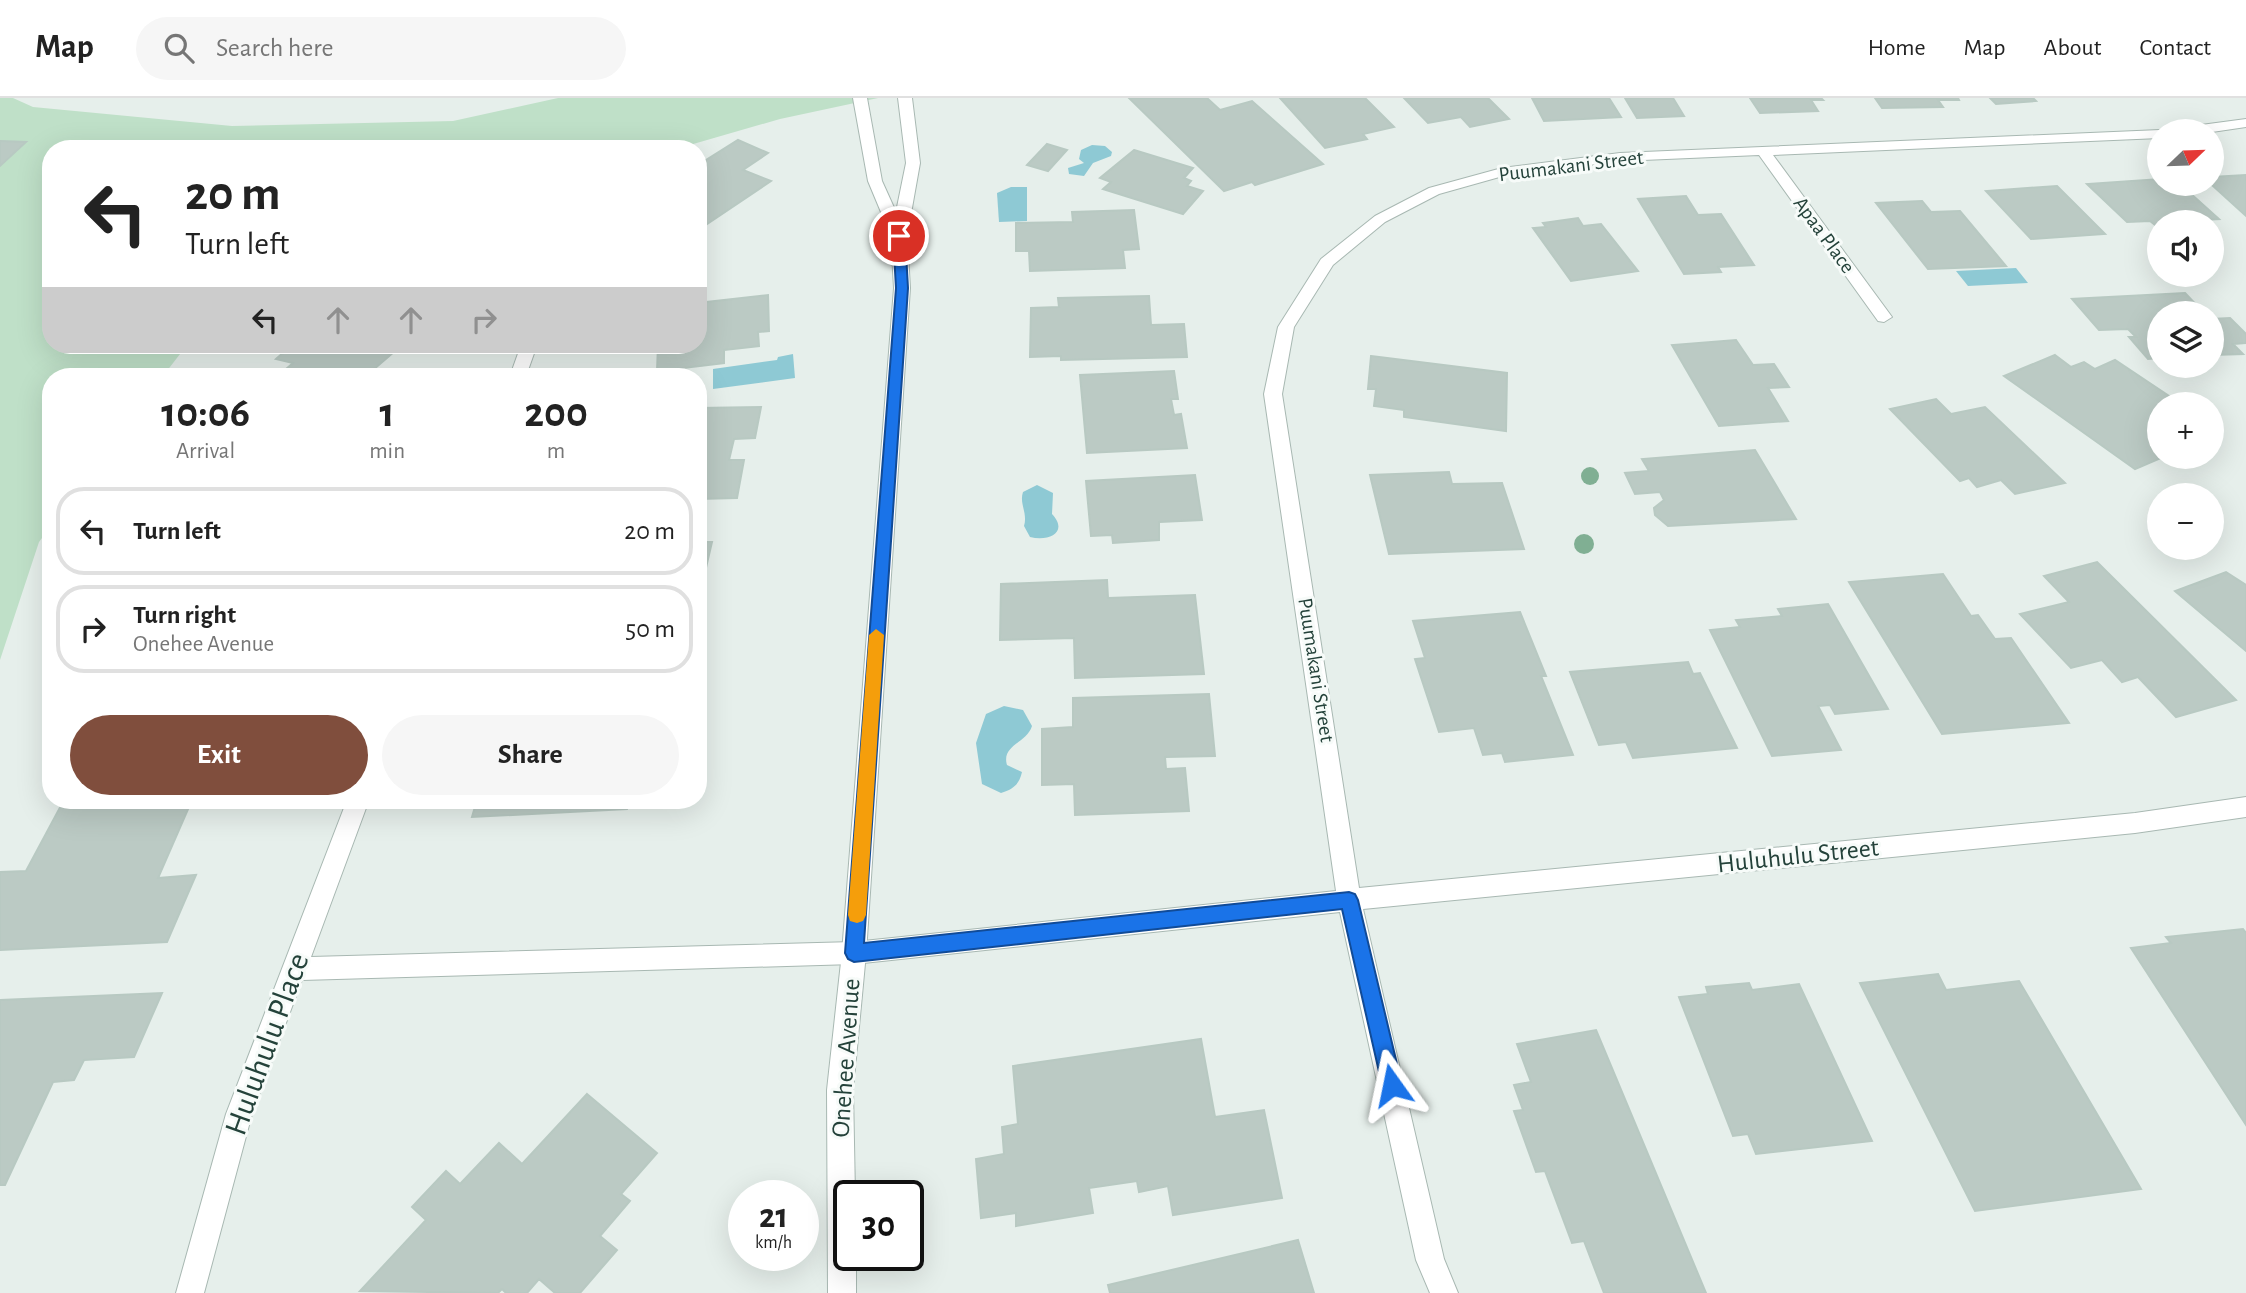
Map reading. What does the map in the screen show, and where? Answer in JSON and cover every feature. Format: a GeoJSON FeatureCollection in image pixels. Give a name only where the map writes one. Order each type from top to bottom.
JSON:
{"type":"FeatureCollection","features":[{"type":"Feature","properties":{"kind":"street","name":"Onehee Avenue"},"geometry":{"type":"LineString","coordinates":[[860,98],[875,181],[899,236]]}},
{"type":"Feature","properties":{"kind":"street","name":"Onehee Avenue"},"geometry":{"type":"LineString","coordinates":[[842,1293],[840,1090],[854,953],[902,288],[899,236],[913,163],[905,98]]}},
{"type":"Feature","properties":{"kind":"street"},"geometry":{"type":"LineString","coordinates":[[2224,126],[2246,123]]}},
{"type":"Feature","properties":{"kind":"street","name":"Puumakani Street"},"geometry":{"type":"LineString","coordinates":[[1444,1293],[1430,1260],[1349,900],[1273,394],[1286,327],[1327,262],[1380,219],[1434,191],[1502,172],[1564,162],[2147,135]]}},
{"type":"Feature","properties":{"kind":"street","name":"Apaa Place"},"geometry":{"type":"LineString","coordinates":[[1765,153],[1884,317]]}},
{"type":"Feature","properties":{"kind":"street","name":"Huluhulu Street"},"geometry":{"type":"LineString","coordinates":[[294,969],[854,953],[1349,900],[2135,823],[2246,807]]}},
{"type":"Feature","properties":{"kind":"street","name":"Huluhulu Place"},"geometry":{"type":"LineString","coordinates":[[190,1293],[239,1114],[355,809]]}},
{"type":"Feature","properties":{"kind":"green space"},"geometry":{"type":"Polygon","coordinates":[[[0,98],[13,98],[33,107],[232,126],[453,121],[558,98],[878,98],[780,119],[707,140],[42,140],[42,354],[180,354],[169,368],[42,368],[42,538],[0,660],[0,98]]]}},
{"type":"Feature","properties":{"kind":"water"},"geometry":{"type":"Polygon","coordinates":[[[1092,145],[1105,146],[1112,152],[1111,156],[1093,163],[1084,176],[1069,174],[1068,168],[1084,163],[1079,159],[1081,150],[1092,145]]]}},
{"type":"Feature","properties":{"kind":"water"},"geometry":{"type":"Polygon","coordinates":[[[1011,187],[1027,187],[1027,221],[999,222],[997,193],[1011,187]]]}},
{"type":"Feature","properties":{"kind":"water"},"geometry":{"type":"Polygon","coordinates":[[[2016,268],[2028,283],[1968,286],[1956,271],[2016,268]]]}},
{"type":"Feature","properties":{"kind":"water"},"geometry":{"type":"Polygon","coordinates":[[[793,354],[795,378],[713,389],[713,369],[777,360],[778,357],[793,354]]]}},
{"type":"Feature","properties":{"kind":"water"},"geometry":{"type":"Polygon","coordinates":[[[1037,485],[1053,493],[1052,514],[1057,520],[1058,531],[1050,537],[1030,537],[1024,526],[1023,492],[1037,485]]]}},
{"type":"Feature","properties":{"kind":"water"},"geometry":{"type":"Polygon","coordinates":[[[1004,706],[1023,710],[1032,726],[1011,748],[1006,758],[1007,765],[1022,772],[1019,780],[1012,788],[1001,793],[982,784],[976,743],[986,714],[1004,706]]]}},
{"type":"Feature","properties":{"kind":"building"},"geometry":{"type":"Polygon","coordinates":[[[1129,98],[1207,98],[1220,110],[1252,101],[1323,164],[1255,185],[1252,182],[1224,191],[1129,98]]]}},
{"type":"Feature","properties":{"kind":"building"},"geometry":{"type":"Polygon","coordinates":[[[1280,98],[1365,98],[1394,127],[1363,134],[1367,139],[1325,148],[1280,98]]]}},
{"type":"Feature","properties":{"kind":"building"},"geometry":{"type":"Polygon","coordinates":[[[1404,98],[1488,98],[1509,119],[1470,127],[1461,117],[1428,123],[1404,98]]]}},
{"type":"Feature","properties":{"kind":"building"},"geometry":{"type":"Polygon","coordinates":[[[1532,98],[1609,98],[1621,117],[1544,121],[1532,98]]]}},
{"type":"Feature","properties":{"kind":"building"},"geometry":{"type":"Polygon","coordinates":[[[1625,98],[1673,98],[1684,116],[1637,118],[1625,98]]]}},
{"type":"Feature","properties":{"kind":"building"},"geometry":{"type":"Polygon","coordinates":[[[1750,98],[1823,100],[1811,100],[1818,111],[1760,113],[1750,98]]]}},
{"type":"Feature","properties":{"kind":"building"},"geometry":{"type":"Polygon","coordinates":[[[1875,98],[1959,100],[1938,100],[1943,107],[1882,108],[1875,98]]]}},
{"type":"Feature","properties":{"kind":"building"},"geometry":{"type":"Polygon","coordinates":[[[1990,98],[2033,98],[2036,101],[1996,104],[1990,98]]]}},
{"type":"Feature","properties":{"kind":"building"},"geometry":{"type":"Polygon","coordinates":[[[738,140],[768,153],[743,170],[771,181],[707,224],[707,159],[738,140]]]}},
{"type":"Feature","properties":{"kind":"building"},"geometry":{"type":"Polygon","coordinates":[[[0,141],[26,142],[0,166],[0,141]]]}},
{"type":"Feature","properties":{"kind":"building"},"geometry":{"type":"Polygon","coordinates":[[[1047,144],[1067,150],[1048,171],[1027,165],[1047,144]]]}},
{"type":"Feature","properties":{"kind":"building"},"geometry":{"type":"Polygon","coordinates":[[[1134,150],[1193,168],[1184,178],[1191,181],[1187,186],[1203,191],[1183,214],[1103,189],[1111,182],[1100,178],[1134,150]]]}},
{"type":"Feature","properties":{"kind":"building"},"geometry":{"type":"Polygon","coordinates":[[[2246,175],[2246,216],[2224,196],[2224,176],[2246,175]]]}},
{"type":"Feature","properties":{"kind":"building"},"geometry":{"type":"Polygon","coordinates":[[[2147,180],[2147,196],[2193,196],[2209,210],[2147,210],[2147,221],[2127,222],[2087,184],[2147,180]]]}},
{"type":"Feature","properties":{"kind":"building"},"geometry":{"type":"Polygon","coordinates":[[[2057,186],[2105,234],[2031,239],[1986,191],[2057,186]]]}},
{"type":"Feature","properties":{"kind":"building"},"geometry":{"type":"Polygon","coordinates":[[[1686,196],[1698,215],[1721,214],[1754,265],[1718,267],[1721,272],[1684,274],[1638,199],[1686,196]]]}},
{"type":"Feature","properties":{"kind":"building"},"geometry":{"type":"Polygon","coordinates":[[[1922,201],[1931,212],[1960,211],[2006,266],[1928,269],[1876,203],[1922,201]]]}},
{"type":"Feature","properties":{"kind":"building"},"geometry":{"type":"Polygon","coordinates":[[[1134,210],[1139,249],[1123,250],[1125,268],[1030,271],[1029,251],[1016,251],[1016,223],[1073,222],[1072,212],[1134,210]]]}},
{"type":"Feature","properties":{"kind":"building"},"geometry":{"type":"Polygon","coordinates":[[[1578,218],[1583,226],[1601,224],[1638,271],[1571,281],[1533,228],[1546,227],[1543,223],[1578,218]]]}},
{"type":"Feature","properties":{"kind":"building"},"geometry":{"type":"Polygon","coordinates":[[[2185,293],[2193,301],[2147,301],[2147,358],[2129,337],[2136,337],[2128,329],[2099,330],[2072,299],[2185,293]]]}},
{"type":"Feature","properties":{"kind":"building"},"geometry":{"type":"Polygon","coordinates":[[[768,295],[769,331],[758,332],[759,346],[724,350],[724,363],[657,368],[658,354],[707,354],[707,302],[768,295]]]}},
{"type":"Feature","properties":{"kind":"building"},"geometry":{"type":"Polygon","coordinates":[[[1149,296],[1151,325],[1184,324],[1187,357],[1061,360],[1061,356],[1030,357],[1031,308],[1059,307],[1058,298],[1149,296]]]}},
{"type":"Feature","properties":{"kind":"building"},"geometry":{"type":"Polygon","coordinates":[[[2224,318],[2230,318],[2246,334],[2246,343],[2233,344],[2243,354],[2224,355],[2224,318]]]}},
{"type":"Feature","properties":{"kind":"building"},"geometry":{"type":"Polygon","coordinates":[[[1736,340],[1753,365],[1774,364],[1789,387],[1768,388],[1788,421],[1719,426],[1672,345],[1736,340]]]}},
{"type":"Feature","properties":{"kind":"building"},"geometry":{"type":"Polygon","coordinates":[[[282,354],[392,354],[375,368],[287,368],[293,363],[276,359],[282,354]]]}},
{"type":"Feature","properties":{"kind":"building"},"geometry":{"type":"Polygon","coordinates":[[[2055,355],[2071,367],[2084,362],[2095,369],[2115,360],[2163,392],[2147,392],[2147,464],[2135,469],[2004,376],[2055,355]]]}},
{"type":"Feature","properties":{"kind":"building"},"geometry":{"type":"Polygon","coordinates":[[[1371,356],[1507,373],[1506,431],[1404,417],[1404,410],[1374,406],[1376,389],[1368,389],[1371,356]]]}},
{"type":"Feature","properties":{"kind":"building"},"geometry":{"type":"Polygon","coordinates":[[[1174,371],[1178,399],[1171,399],[1174,415],[1181,414],[1187,448],[1087,453],[1080,375],[1174,371]]]}},
{"type":"Feature","properties":{"kind":"building"},"geometry":{"type":"Polygon","coordinates":[[[1936,399],[1951,414],[1985,407],[2065,483],[2015,494],[2001,480],[1977,487],[1969,478],[1960,481],[1890,409],[1936,399]]]}},
{"type":"Feature","properties":{"kind":"building"},"geometry":{"type":"Polygon","coordinates":[[[761,407],[755,438],[734,439],[729,460],[744,460],[737,498],[707,499],[707,408],[761,407]]]}},
{"type":"Feature","properties":{"kind":"building"},"geometry":{"type":"Polygon","coordinates":[[[1755,450],[1796,519],[1668,526],[1655,515],[1654,508],[1664,500],[1660,492],[1635,494],[1625,473],[1649,471],[1642,459],[1755,450]]]}},
{"type":"Feature","properties":{"kind":"building"},"geometry":{"type":"Polygon","coordinates":[[[1449,472],[1452,484],[1502,483],[1524,549],[1389,554],[1370,475],[1449,472]]]}},
{"type":"Feature","properties":{"kind":"building"},"geometry":{"type":"Polygon","coordinates":[[[1195,475],[1202,520],[1159,522],[1159,540],[1113,543],[1112,535],[1091,536],[1086,481],[1195,475]]]}},
{"type":"Feature","properties":{"kind":"building"},"geometry":{"type":"Polygon","coordinates":[[[707,542],[712,542],[707,563],[707,542]]]}},
{"type":"Feature","properties":{"kind":"building"},"geometry":{"type":"Polygon","coordinates":[[[2097,562],[2236,700],[2176,717],[2138,677],[2122,682],[2102,660],[2071,668],[2020,614],[2069,602],[2044,576],[2097,562]]]}},
{"type":"Feature","properties":{"kind":"building"},"geometry":{"type":"Polygon","coordinates":[[[2226,572],[2246,585],[2246,651],[2175,591],[2226,572]]]}},
{"type":"Feature","properties":{"kind":"building"},"geometry":{"type":"Polygon","coordinates":[[[1943,574],[1971,616],[1978,615],[1995,639],[2011,638],[2069,723],[1942,734],[1849,582],[1943,574]]]}},
{"type":"Feature","properties":{"kind":"building"},"geometry":{"type":"Polygon","coordinates":[[[1107,580],[1108,598],[1195,595],[1204,674],[1075,678],[1074,638],[1000,640],[1001,584],[1107,580]]]}},
{"type":"Feature","properties":{"kind":"building"},"geometry":{"type":"Polygon","coordinates":[[[1828,604],[1888,709],[1835,714],[1830,705],[1818,706],[1841,750],[1772,756],[1710,630],[1740,627],[1736,620],[1782,616],[1778,609],[1828,604]]]}},
{"type":"Feature","properties":{"kind":"building"},"geometry":{"type":"Polygon","coordinates":[[[1520,612],[1546,676],[1541,676],[1573,755],[1505,762],[1502,753],[1483,755],[1474,728],[1439,732],[1415,659],[1425,658],[1413,621],[1520,612]]]}},
{"type":"Feature","properties":{"kind":"building"},"geometry":{"type":"Polygon","coordinates":[[[1688,662],[1693,674],[1700,673],[1737,748],[1633,758],[1626,742],[1599,745],[1570,672],[1688,662]]]}},
{"type":"Feature","properties":{"kind":"building"},"geometry":{"type":"Polygon","coordinates":[[[1209,694],[1215,756],[1165,757],[1166,769],[1185,768],[1189,811],[1075,815],[1074,784],[1042,785],[1042,729],[1073,727],[1073,698],[1209,694]]]}},
{"type":"Feature","properties":{"kind":"building"},"geometry":{"type":"Polygon","coordinates":[[[59,809],[188,809],[158,878],[196,875],[167,942],[0,950],[0,872],[26,871],[59,809]]]}},
{"type":"Feature","properties":{"kind":"building"},"geometry":{"type":"Polygon","coordinates":[[[474,809],[627,809],[472,817],[474,809]]]}},
{"type":"Feature","properties":{"kind":"building"},"geometry":{"type":"Polygon","coordinates":[[[2243,929],[2246,933],[2246,1125],[2131,948],[2171,943],[2166,937],[2243,929]]]}},
{"type":"Feature","properties":{"kind":"building"},"geometry":{"type":"Polygon","coordinates":[[[1938,974],[1946,990],[2019,981],[2141,1189],[1975,1211],[1860,983],[1938,974]]]}},
{"type":"Feature","properties":{"kind":"building"},"geometry":{"type":"Polygon","coordinates":[[[1749,983],[1752,990],[1799,984],[1872,1141],[1756,1154],[1748,1134],[1733,1136],[1679,997],[1708,994],[1706,987],[1749,983]]]}},
{"type":"Feature","properties":{"kind":"building"},"geometry":{"type":"Polygon","coordinates":[[[162,993],[134,1057],[84,1060],[74,1080],[53,1082],[5,1185],[0,1185],[0,1000],[162,993]]]}},
{"type":"Feature","properties":{"kind":"building"},"geometry":{"type":"Polygon","coordinates":[[[1596,1030],[1706,1293],[1604,1293],[1584,1241],[1572,1243],[1545,1171],[1536,1172],[1514,1111],[1523,1110],[1514,1085],[1531,1082],[1517,1044],[1596,1030]]]}},
{"type":"Feature","properties":{"kind":"building"},"geometry":{"type":"Polygon","coordinates":[[[1201,1039],[1215,1117],[1264,1110],[1282,1198],[1173,1215],[1168,1186],[1139,1192],[1137,1181],[1089,1188],[1093,1213],[1016,1226],[1016,1213],[981,1218],[976,1159],[1004,1154],[1002,1127],[1018,1124],[1013,1066],[1201,1039]]]}},
{"type":"Feature","properties":{"kind":"building"},"geometry":{"type":"Polygon","coordinates":[[[587,1094],[657,1153],[621,1194],[630,1201],[600,1236],[617,1250],[580,1293],[555,1293],[539,1279],[527,1293],[506,1293],[502,1289],[498,1293],[360,1291],[426,1220],[412,1207],[446,1171],[460,1184],[499,1143],[522,1164],[587,1094]]]}},
{"type":"Feature","properties":{"kind":"building"},"geometry":{"type":"Polygon","coordinates":[[[1298,1240],[1314,1293],[1110,1293],[1108,1285],[1298,1240]]]}},
{"type":"Feature","properties":{"kind":"slow traffic"},"geometry":{"type":"LineString","coordinates":[[857,915],[876,635]]}},
{"type":"Feature","properties":{"kind":"route"},"geometry":{"type":"LineString","coordinates":[[899,236],[902,288],[854,953],[1349,900],[1392,1085]]}}]}
